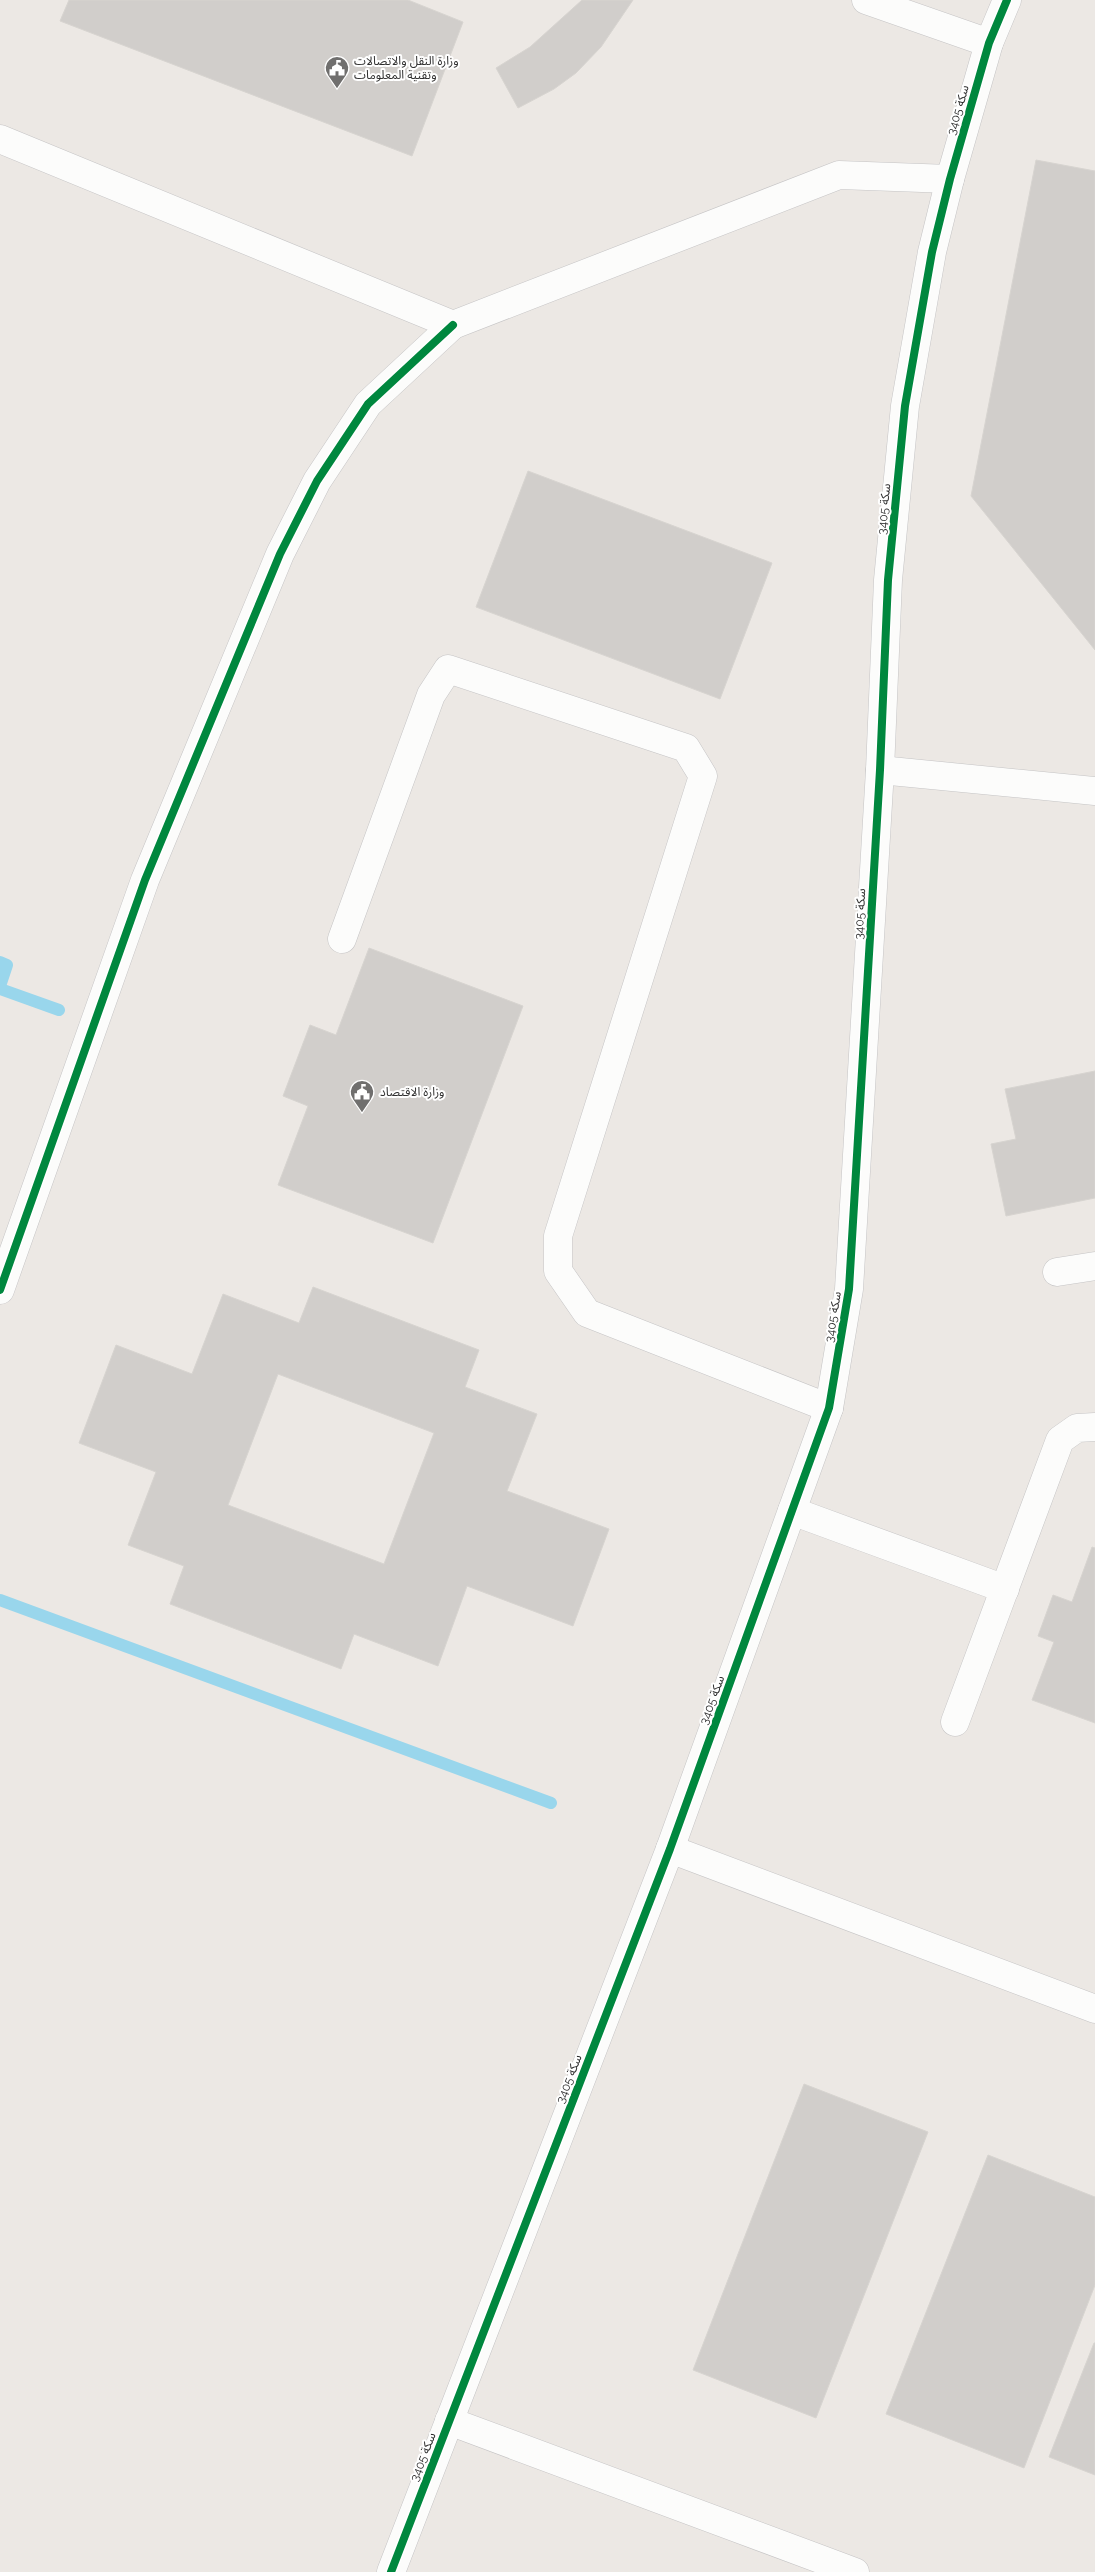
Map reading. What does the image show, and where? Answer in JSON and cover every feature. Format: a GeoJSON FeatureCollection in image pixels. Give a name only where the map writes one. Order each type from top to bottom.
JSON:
{"type":"FeatureCollection","features":[{"type":"Feature","properties":{"kind":"street"},"geometry":{"type":"LineString","coordinates":[[866,0],[990,43]]}},
{"type":"Feature","properties":{"kind":"street","name":"سكة 3405"},"geometry":{"type":"LineString","coordinates":[[391,2572],[670,1849],[829,1408],[849,1289],[880,770],[888,580],[904,406],[932,252],[950,179],[990,43],[1007,0]]}},
{"type":"Feature","properties":{"kind":"street"},"geometry":{"type":"LineString","coordinates":[[0,139],[453,325]]}},
{"type":"Feature","properties":{"kind":"street"},"geometry":{"type":"LineString","coordinates":[[0,1290],[145,880],[280,554],[317,481],[368,404],[453,325],[839,175],[950,179]]}},
{"type":"Feature","properties":{"kind":"street"},"geometry":{"type":"LineString","coordinates":[[342,939],[431,695],[448,669],[686,748],[703,776],[558,1236],[558,1271],[587,1313],[829,1408]]}},
{"type":"Feature","properties":{"kind":"street"},"geometry":{"type":"LineString","coordinates":[[880,770],[1095,791]]}},
{"type":"Feature","properties":{"kind":"street"},"geometry":{"type":"LineString","coordinates":[[1057,1272],[1095,1266]]}},
{"type":"Feature","properties":{"kind":"street"},"geometry":{"type":"LineString","coordinates":[[956,1722],[1060,1440],[1077,1428],[1095,1427]]}},
{"type":"Feature","properties":{"kind":"street"},"geometry":{"type":"LineString","coordinates":[[792,1511],[1005,1589]]}},
{"type":"Feature","properties":{"kind":"street"},"geometry":{"type":"LineString","coordinates":[[670,1849],[1095,2009]]}},
{"type":"Feature","properties":{"kind":"street"},"geometry":{"type":"LineString","coordinates":[[449,2420],[855,2572]]}},
{"type":"Feature","properties":{"kind":"building","name":"وزارة النقل والاتصالات وتقنية المعلومات"},"geometry":{"type":"Polygon","coordinates":[[[69,0],[408,0],[463,22],[412,156],[60,21],[69,0]]]}},
{"type":"Feature","properties":{"kind":"building"},"geometry":{"type":"Polygon","coordinates":[[[582,0],[633,0],[601,47],[576,73],[554,89],[518,108],[496,68],[530,47],[582,0]]]}},
{"type":"Feature","properties":{"kind":"building"},"geometry":{"type":"Polygon","coordinates":[[[1036,160],[1095,171],[1095,650],[971,496],[1036,160]]]}},
{"type":"Feature","properties":{"kind":"building"},"geometry":{"type":"Polygon","coordinates":[[[528,471],[772,563],[720,699],[476,607],[528,471]]]}},
{"type":"Feature","properties":{"kind":"building"},"geometry":{"type":"Polygon","coordinates":[[[369,948],[523,1006],[433,1243],[278,1185],[308,1106],[283,1096],[310,1025],[336,1035],[369,948]]]}},
{"type":"Feature","properties":{"kind":"building"},"geometry":{"type":"Polygon","coordinates":[[[1095,1071],[1095,1198],[1006,1216],[991,1144],[1016,1139],[1005,1089],[1095,1071]]]}},
{"type":"Feature","properties":{"kind":"building"},"geometry":{"type":"Polygon","coordinates":[[[313,1287],[479,1350],[465,1387],[537,1414],[507,1491],[609,1529],[573,1626],[467,1586],[438,1666],[354,1634],[341,1669],[170,1604],[184,1566],[128,1545],[156,1472],[79,1443],[116,1345],[192,1374],[223,1294],[299,1323],[313,1287]],[[278,1374],[228,1505],[384,1564],[434,1433],[278,1374]]]}},
{"type":"Feature","properties":{"kind":"building"},"geometry":{"type":"Polygon","coordinates":[[[1092,1547],[1095,1548],[1095,1723],[1032,1700],[1054,1642],[1038,1636],[1053,1595],[1072,1602],[1092,1547]]]}},
{"type":"Feature","properties":{"kind":"building"},"geometry":{"type":"Polygon","coordinates":[[[804,2084],[928,2132],[816,2418],[693,2370],[804,2084]]]}},
{"type":"Feature","properties":{"kind":"building"},"geometry":{"type":"Polygon","coordinates":[[[988,2155],[1095,2197],[1095,2285],[1024,2468],[886,2414],[988,2155]]]}},
{"type":"Feature","properties":{"kind":"building"},"geometry":{"type":"Polygon","coordinates":[[[1095,2343],[1095,2475],[1049,2457],[1095,2343]]]}},
{"type":"Feature","properties":{"kind":"waterway"},"geometry":{"type":"LineString","coordinates":[[0,962],[7,965],[0,986]]}},
{"type":"Feature","properties":{"kind":"waterway"},"geometry":{"type":"LineString","coordinates":[[0,989],[59,1010]]}},
{"type":"Feature","properties":{"kind":"waterway"},"geometry":{"type":"LineString","coordinates":[[0,1600],[551,1803]]}},
{"type":"Feature","properties":{"kind":"cycle path"},"geometry":{"type":"LineString","coordinates":[[391,2572],[670,1849],[829,1408],[849,1289],[880,770],[888,580],[905,406],[932,252],[950,179],[989,43],[1007,0]]}},
{"type":"Feature","properties":{"kind":"cycle path"},"geometry":{"type":"LineString","coordinates":[[0,1290],[145,880],[280,554],[317,481],[368,404],[453,325]]}},
{"type":"Feature","properties":{"kind":"place","name":"وزارة النقل والاتصالات وتقنية المعلومات"},"geometry":{"type":"Point","coordinates":[337,89]}},
{"type":"Feature","properties":{"kind":"place","name":"وزارة الاقتصاد"},"geometry":{"type":"Point","coordinates":[362,1113]}}]}
